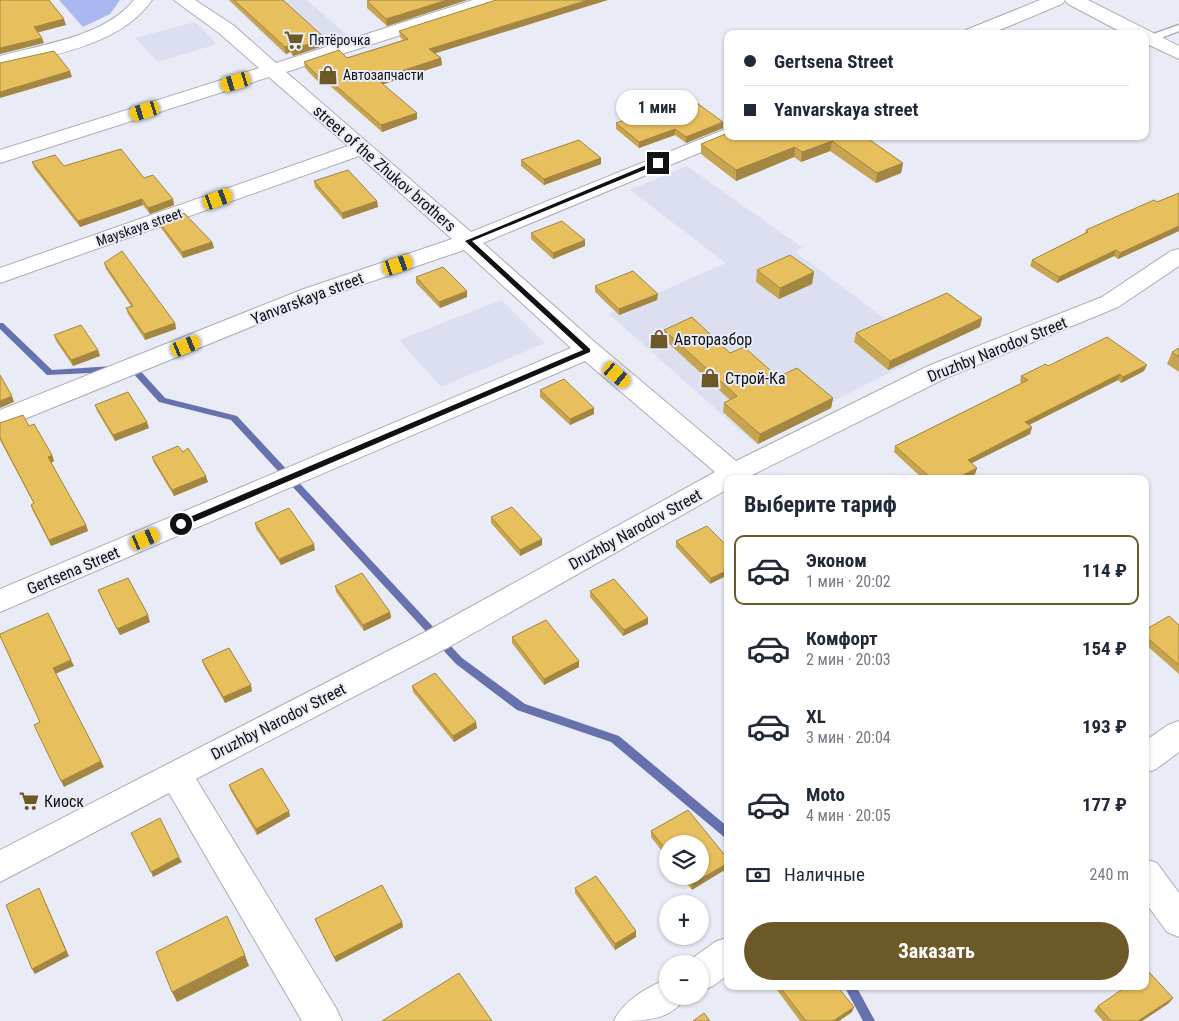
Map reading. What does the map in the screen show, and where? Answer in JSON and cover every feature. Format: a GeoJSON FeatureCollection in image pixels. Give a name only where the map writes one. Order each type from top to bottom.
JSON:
{"type":"FeatureCollection","features":[{"type":"Feature","properties":{"kind":"street"},"geometry":{"type":"LineString","coordinates":[[0,62],[97,34],[126,19],[134,13],[143,0]]}},
{"type":"Feature","properties":{"kind":"street","name":"street of the Zhukov brothers"},"geometry":{"type":"LineString","coordinates":[[182,0],[226,29],[468,241],[588,350],[737,475]]}},
{"type":"Feature","properties":{"kind":"street"},"geometry":{"type":"LineString","coordinates":[[0,157],[491,0]]}},
{"type":"Feature","properties":{"kind":"street"},"geometry":{"type":"LineString","coordinates":[[983,30],[1056,0]]}},
{"type":"Feature","properties":{"kind":"street"},"geometry":{"type":"LineString","coordinates":[[1074,0],[1130,30]]}},
{"type":"Feature","properties":{"kind":"street"},"geometry":{"type":"LineString","coordinates":[[1149,40],[1179,53]]}},
{"type":"Feature","properties":{"kind":"street","name":"Yanvarskaya street"},"geometry":{"type":"LineString","coordinates":[[0,420],[309,295],[468,241],[724,136]]}},
{"type":"Feature","properties":{"kind":"street","name":"Mayskaya street"},"geometry":{"type":"LineString","coordinates":[[0,276],[363,148]]}},
{"type":"Feature","properties":{"kind":"street","name":"Druzhby Narodov Street"},"geometry":{"type":"LineString","coordinates":[[740,475],[937,372],[1110,302],[1179,256]]}},
{"type":"Feature","properties":{"kind":"street","name":"Gertsena Street"},"geometry":{"type":"LineString","coordinates":[[0,601],[588,350]]}},
{"type":"Feature","properties":{"kind":"street","name":"Druzhby Narodov Street"},"geometry":{"type":"LineString","coordinates":[[0,867],[175,774],[438,639],[724,484]]}},
{"type":"Feature","properties":{"kind":"street"},"geometry":{"type":"LineString","coordinates":[[1149,756],[1179,734]]}},
{"type":"Feature","properties":{"kind":"street"},"geometry":{"type":"LineString","coordinates":[[175,774],[323,1021]]}},
{"type":"Feature","properties":{"kind":"street"},"geometry":{"type":"LineString","coordinates":[[1149,880],[1179,921]]}},
{"type":"Feature","properties":{"kind":"street"},"geometry":{"type":"LineString","coordinates":[[709,968],[724,957]]}},
{"type":"Feature","properties":{"kind":"street"},"geometry":{"type":"LineString","coordinates":[[633,1021],[659,1002]]}},
{"type":"Feature","properties":{"kind":"lane"},"geometry":{"type":"LineString","coordinates":[[1149,37],[1179,28]]}},
{"type":"Feature","properties":{"kind":"shaded area"},"geometry":{"type":"Polygon","coordinates":[[[59,0],[120,0],[110,14],[83,27],[59,0]]]}},
{"type":"Feature","properties":{"kind":"shaded area"},"geometry":{"type":"Polygon","coordinates":[[[228,0],[307,0],[347,35],[285,55],[228,0]]]}},
{"type":"Feature","properties":{"kind":"shaded area"},"geometry":{"type":"Polygon","coordinates":[[[195,22],[217,44],[158,62],[135,38],[195,22]]]}},
{"type":"Feature","properties":{"kind":"shaded area"},"geometry":{"type":"Polygon","coordinates":[[[687,166],[803,248],[795,252],[930,352],[753,442],[609,314],[726,263],[630,190],[687,166]]]}},
{"type":"Feature","properties":{"kind":"shaded area"},"geometry":{"type":"Polygon","coordinates":[[[502,300],[545,343],[441,387],[399,340],[502,300]]]}},
{"type":"Feature","properties":{"kind":"building"},"geometry":{"type":"Polygon","coordinates":[[[0,0],[49,0],[64,19],[34,27],[42,38],[0,48],[0,0]]]}},
{"type":"Feature","properties":{"kind":"building"},"geometry":{"type":"Polygon","coordinates":[[[234,0],[283,0],[326,39],[292,49],[288,46],[285,47],[234,0]]]}},
{"type":"Feature","properties":{"kind":"building"},"geometry":{"type":"Polygon","coordinates":[[[447,0],[386,19],[367,1],[447,0]]]}},
{"type":"Feature","properties":{"kind":"building"},"geometry":{"type":"Polygon","coordinates":[[[496,0],[588,0],[429,49],[441,58],[377,79],[417,113],[381,125],[327,78],[322,80],[304,62],[339,50],[347,58],[408,39],[399,31],[496,0]]]}},
{"type":"Feature","properties":{"kind":"building"},"geometry":{"type":"Polygon","coordinates":[[[54,51],[70,71],[0,92],[0,63],[54,51]]]}},
{"type":"Feature","properties":{"kind":"building"},"geometry":{"type":"Polygon","coordinates":[[[690,98],[723,122],[686,137],[675,129],[639,142],[616,123],[690,98]]]}},
{"type":"Feature","properties":{"kind":"building"},"geometry":{"type":"Polygon","coordinates":[[[724,135],[724,140],[870,140],[903,163],[877,173],[832,141],[802,152],[795,147],[736,170],[701,144],[724,135]]]}},
{"type":"Feature","properties":{"kind":"building"},"geometry":{"type":"Polygon","coordinates":[[[579,140],[601,158],[544,179],[521,160],[579,140]]]}},
{"type":"Feature","properties":{"kind":"building"},"geometry":{"type":"Polygon","coordinates":[[[121,149],[144,178],[153,175],[173,199],[148,208],[142,199],[78,221],[32,162],[55,155],[64,166],[121,149]]]}},
{"type":"Feature","properties":{"kind":"building"},"geometry":{"type":"Polygon","coordinates":[[[348,170],[377,201],[342,213],[314,181],[348,170]]]}},
{"type":"Feature","properties":{"kind":"building"},"geometry":{"type":"Polygon","coordinates":[[[1179,193],[1179,226],[1120,253],[1116,250],[1059,277],[1032,260],[1088,232],[1086,230],[1154,200],[1157,202],[1179,193]]]}},
{"type":"Feature","properties":{"kind":"building"},"geometry":{"type":"Polygon","coordinates":[[[184,213],[212,242],[182,252],[159,222],[184,213]]]}},
{"type":"Feature","properties":{"kind":"building"},"geometry":{"type":"Polygon","coordinates":[[[562,221],[585,240],[553,253],[531,233],[562,221]]]}},
{"type":"Feature","properties":{"kind":"building"},"geometry":{"type":"Polygon","coordinates":[[[122,251],[175,323],[144,334],[126,308],[133,306],[104,263],[122,251]]]}},
{"type":"Feature","properties":{"kind":"building"},"geometry":{"type":"Polygon","coordinates":[[[790,255],[814,272],[780,288],[757,270],[790,255]]]}},
{"type":"Feature","properties":{"kind":"building"},"geometry":{"type":"Polygon","coordinates":[[[443,267],[467,291],[439,302],[416,277],[443,267]]]}},
{"type":"Feature","properties":{"kind":"building"},"geometry":{"type":"Polygon","coordinates":[[[633,271],[658,294],[619,309],[595,286],[633,271]]]}},
{"type":"Feature","properties":{"kind":"building"},"geometry":{"type":"Polygon","coordinates":[[[947,293],[982,318],[890,361],[856,333],[947,293]]]}},
{"type":"Feature","properties":{"kind":"building"},"geometry":{"type":"Polygon","coordinates":[[[692,317],[730,353],[744,347],[778,377],[797,368],[833,398],[760,434],[724,403],[737,396],[664,330],[692,317]]]}},
{"type":"Feature","properties":{"kind":"building"},"geometry":{"type":"Polygon","coordinates":[[[81,325],[98,350],[71,360],[54,335],[81,325]]]}},
{"type":"Feature","properties":{"kind":"building"},"geometry":{"type":"Polygon","coordinates":[[[1107,337],[1147,365],[1123,377],[1120,374],[1025,422],[1032,427],[968,460],[977,468],[963,475],[928,475],[895,446],[1028,380],[1021,376],[1046,364],[1048,366],[1107,337]]]}},
{"type":"Feature","properties":{"kind":"building"},"geometry":{"type":"Polygon","coordinates":[[[1179,348],[1179,357],[1172,352],[1179,348]]]}},
{"type":"Feature","properties":{"kind":"building"},"geometry":{"type":"Polygon","coordinates":[[[0,375],[12,396],[0,401],[0,375]]]}},
{"type":"Feature","properties":{"kind":"building"},"geometry":{"type":"Polygon","coordinates":[[[564,379],[594,408],[570,419],[540,390],[564,379]]]}},
{"type":"Feature","properties":{"kind":"building"},"geometry":{"type":"Polygon","coordinates":[[[128,392],[147,422],[113,435],[95,405],[128,392]]]}},
{"type":"Feature","properties":{"kind":"building"},"geometry":{"type":"Polygon","coordinates":[[[23,415],[29,426],[34,424],[52,455],[48,457],[86,525],[49,540],[31,505],[34,503],[0,438],[0,423],[23,415]]]}},
{"type":"Feature","properties":{"kind":"building"},"geometry":{"type":"Polygon","coordinates":[[[178,446],[183,452],[188,448],[206,476],[172,490],[152,457],[178,446]]]}},
{"type":"Feature","properties":{"kind":"building"},"geometry":{"type":"Polygon","coordinates":[[[512,507],[542,539],[520,550],[491,517],[512,507]]]}},
{"type":"Feature","properties":{"kind":"building"},"geometry":{"type":"Polygon","coordinates":[[[289,508],[314,544],[279,559],[255,523],[289,508]]]}},
{"type":"Feature","properties":{"kind":"building"},"geometry":{"type":"Polygon","coordinates":[[[707,526],[724,543],[724,572],[711,578],[676,541],[707,526]]]}},
{"type":"Feature","properties":{"kind":"building"},"geometry":{"type":"Polygon","coordinates":[[[362,573],[390,612],[363,625],[335,586],[362,573]]]}},
{"type":"Feature","properties":{"kind":"building"},"geometry":{"type":"Polygon","coordinates":[[[128,578],[148,615],[117,629],[98,590],[128,578]]]}},
{"type":"Feature","properties":{"kind":"building"},"geometry":{"type":"Polygon","coordinates":[[[614,579],[648,618],[624,630],[590,591],[614,579]]]}},
{"type":"Feature","properties":{"kind":"building"},"geometry":{"type":"Polygon","coordinates":[[[48,613],[71,660],[53,668],[101,761],[61,781],[34,725],[40,722],[0,636],[0,634],[48,613]]]}},
{"type":"Feature","properties":{"kind":"building"},"geometry":{"type":"Polygon","coordinates":[[[1169,616],[1179,625],[1179,665],[1149,639],[1149,628],[1169,616]]]}},
{"type":"Feature","properties":{"kind":"building"},"geometry":{"type":"Polygon","coordinates":[[[546,620],[579,661],[544,679],[512,637],[546,620]]]}},
{"type":"Feature","properties":{"kind":"building"},"geometry":{"type":"Polygon","coordinates":[[[229,648],[251,685],[223,697],[202,660],[229,648]]]}},
{"type":"Feature","properties":{"kind":"building"},"geometry":{"type":"Polygon","coordinates":[[[435,673],[476,722],[453,736],[412,686],[435,673]]]}},
{"type":"Feature","properties":{"kind":"building"},"geometry":{"type":"Polygon","coordinates":[[[262,768],[289,811],[256,829],[229,785],[262,768]]]}},
{"type":"Feature","properties":{"kind":"building"},"geometry":{"type":"Polygon","coordinates":[[[688,810],[708,835],[659,835],[659,841],[651,831],[688,810]]]}},
{"type":"Feature","properties":{"kind":"building"},"geometry":{"type":"Polygon","coordinates":[[[160,818],[179,857],[151,872],[131,833],[160,818]]]}},
{"type":"Feature","properties":{"kind":"building"},"geometry":{"type":"Polygon","coordinates":[[[709,836],[724,854],[724,865],[709,874],[709,836]]]}},
{"type":"Feature","properties":{"kind":"building"},"geometry":{"type":"Polygon","coordinates":[[[596,876],[636,931],[615,944],[575,888],[596,876]]]}},
{"type":"Feature","properties":{"kind":"building"},"geometry":{"type":"Polygon","coordinates":[[[382,885],[402,922],[334,957],[315,919],[382,885]]]}},
{"type":"Feature","properties":{"kind":"building"},"geometry":{"type":"Polygon","coordinates":[[[39,888],[66,951],[32,969],[6,905],[39,888]]]}},
{"type":"Feature","properties":{"kind":"building"},"geometry":{"type":"Polygon","coordinates":[[[227,916],[245,955],[172,992],[156,952],[227,916]]]}},
{"type":"Feature","properties":{"kind":"building"},"geometry":{"type":"Polygon","coordinates":[[[1149,972],[1173,998],[1138,1021],[1111,1021],[1098,1006],[1121,990],[1149,990],[1149,972]]]}},
{"type":"Feature","properties":{"kind":"building"},"geometry":{"type":"Polygon","coordinates":[[[459,973],[492,1021],[382,1021],[459,973]]]}},
{"type":"Feature","properties":{"kind":"building"},"geometry":{"type":"Polygon","coordinates":[[[782,990],[840,990],[854,1007],[833,1021],[806,1021],[782,990]]]}},
{"type":"Feature","properties":{"kind":"building"},"geometry":{"type":"Polygon","coordinates":[[[704,1013],[710,1021],[693,1021],[704,1013]]]}},
{"type":"Feature","properties":{"kind":"waterway"},"geometry":{"type":"LineString","coordinates":[[0,325],[50,373],[113,369]]}},
{"type":"Feature","properties":{"kind":"waterway"},"geometry":{"type":"LineString","coordinates":[[128,368],[133,368],[162,400],[234,418],[459,661],[521,707],[615,739],[724,831]]}},
{"type":"Feature","properties":{"kind":"waterway"},"geometry":{"type":"LineString","coordinates":[[852,990],[869,1021]]}},
{"type":"Feature","properties":{"kind":"place","name":"Пятёрочка"},"geometry":{"type":"Point","coordinates":[294,40]}},
{"type":"Feature","properties":{"kind":"place","name":"Автозапчасти"},"geometry":{"type":"Point","coordinates":[328,75]}},
{"type":"Feature","properties":{"kind":"place","name":"Авторазбор"},"geometry":{"type":"Point","coordinates":[659,339]}},
{"type":"Feature","properties":{"kind":"place","name":"Строй-Ка"},"geometry":{"type":"Point","coordinates":[710,378]}},
{"type":"Feature","properties":{"kind":"place","name":"Киоск"},"geometry":{"type":"Point","coordinates":[29,801]}},
{"type":"Feature","properties":{"kind":"route"},"geometry":{"type":"LineString","coordinates":[[181,524],[588,350],[468,241],[658,163]]}}]}
